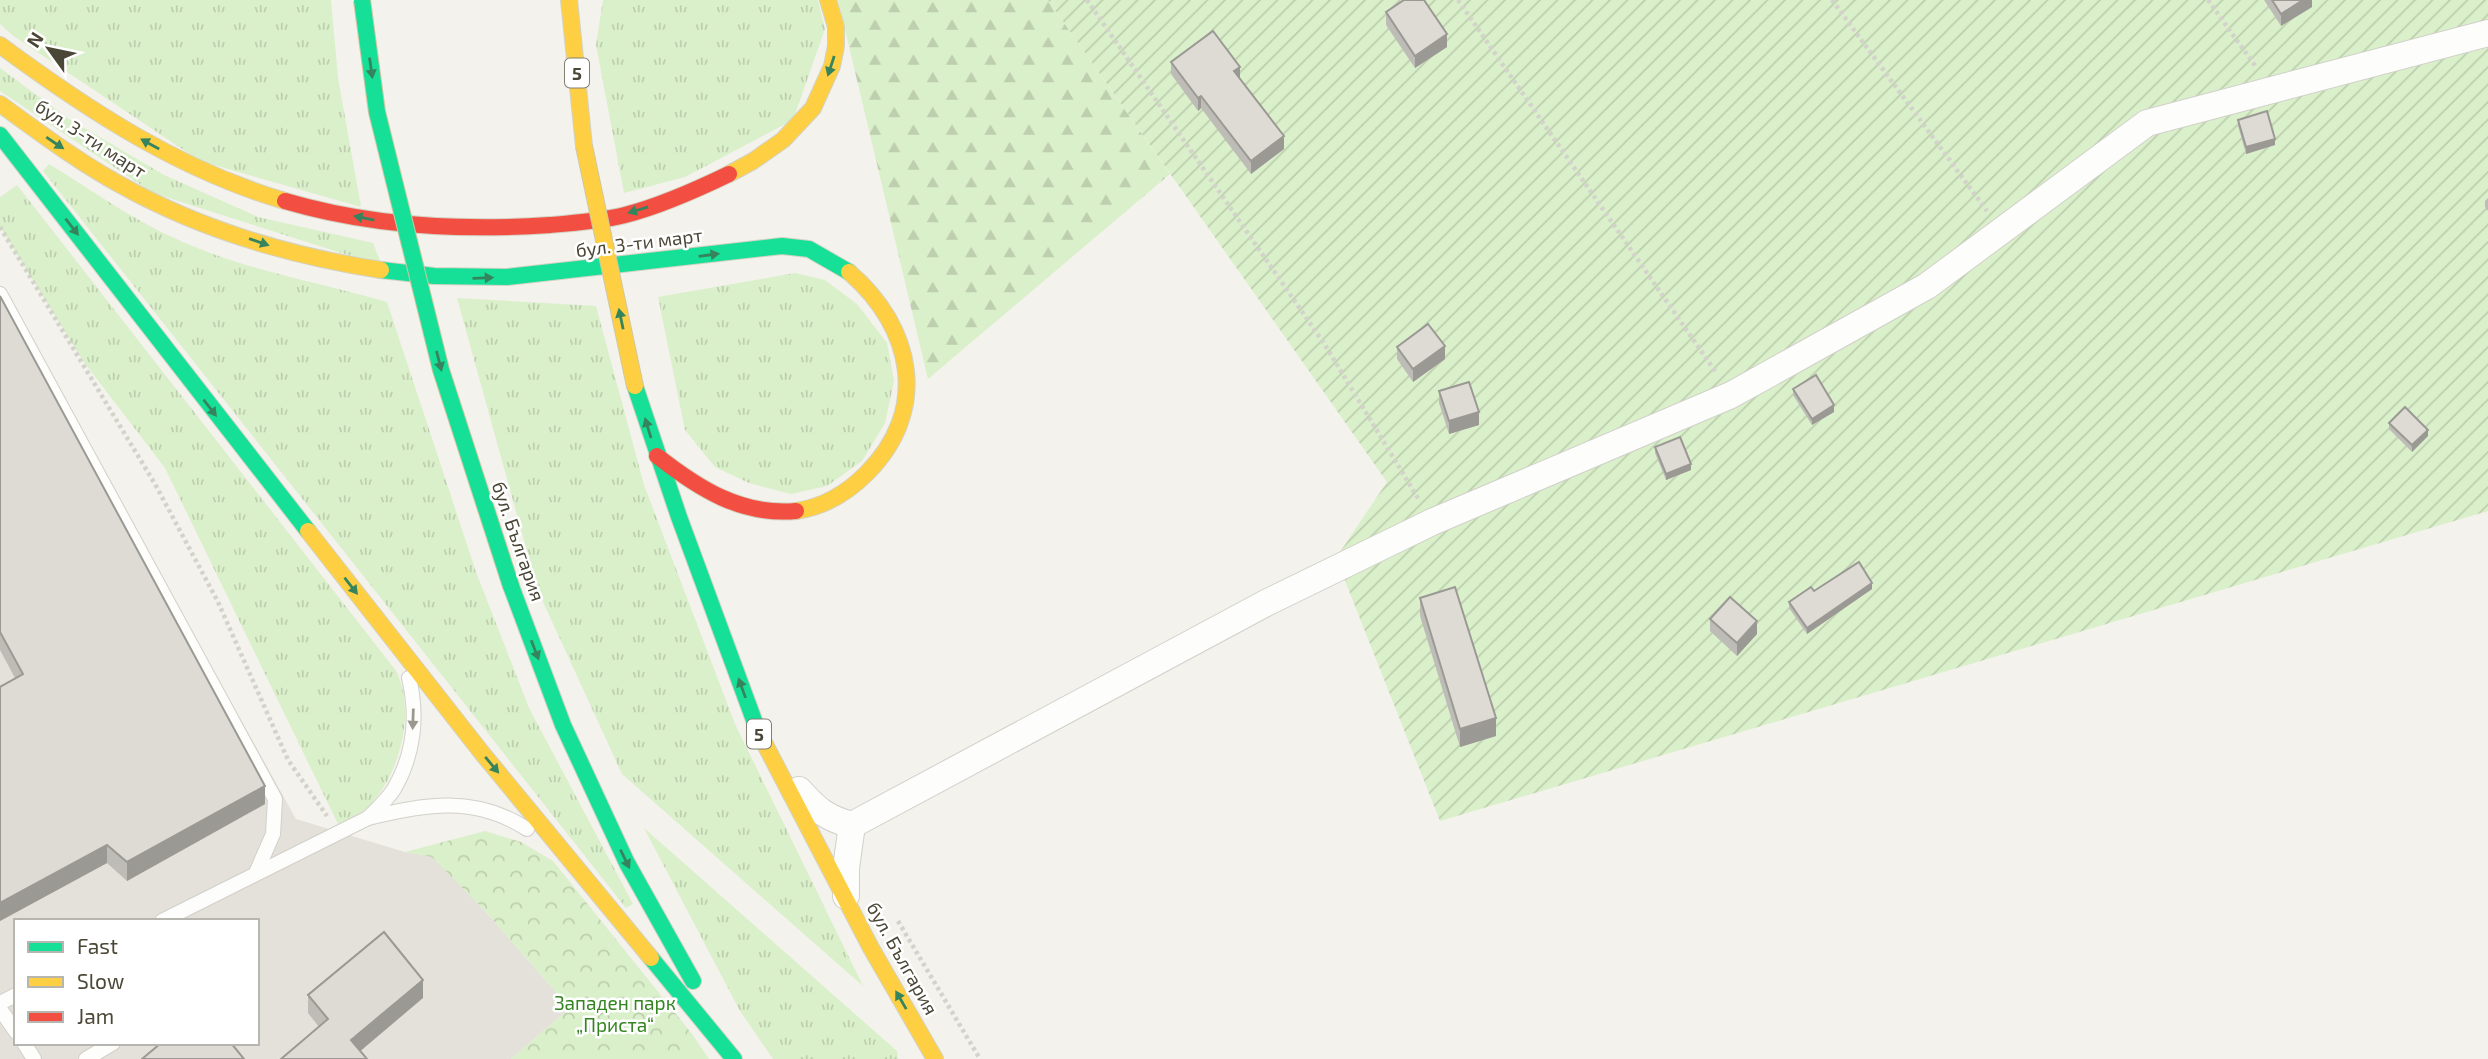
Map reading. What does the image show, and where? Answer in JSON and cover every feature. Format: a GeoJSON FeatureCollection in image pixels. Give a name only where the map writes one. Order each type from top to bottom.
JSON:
{"type":"FeatureCollection","features":[{"type":"Feature","properties":{"kind":"main road","name":"бул. България"},"geometry":{"type":"LineString","coordinates":[[362,0],[377,112],[437,356],[511,586],[563,725],[627,863],[736,1059]]}},
{"type":"Feature","properties":{"kind":"main road","name":"бул. България"},"geometry":{"type":"LineString","coordinates":[[569,0],[584,146],[635,386],[657,456],[759,734],[846,901],[935,1059]]}},
{"type":"Feature","properties":{"kind":"main road","name":"бул. 3-ти март"},"geometry":{"type":"LineString","coordinates":[[0,44],[99,114],[221,180],[300,206],[381,221],[456,226],[523,226],[608,219],[655,205],[711,183],[746,165],[786,139],[810,113],[834,64],[837,30],[828,0]]}},
{"type":"Feature","properties":{"kind":"main road"},"geometry":{"type":"LineString","coordinates":[[574,43],[587,1]]}},
{"type":"Feature","properties":{"kind":"main road","name":"бул. 3-ти март"},"geometry":{"type":"LineString","coordinates":[[0,104],[103,174],[160,206],[276,248],[340,264],[411,275],[478,279],[648,263],[763,247],[803,247],[838,262],[865,286],[891,323],[904,355],[908,393],[900,429],[877,465],[844,493],[807,509],[772,512],[733,504],[693,484],[657,456]]}},
{"type":"Feature","properties":{"kind":"main road"},"geometry":{"type":"LineString","coordinates":[[0,135],[482,753],[736,1059]]}},
{"type":"Feature","properties":{"kind":"street"},"geometry":{"type":"LineString","coordinates":[[774,762],[814,807],[830,819],[852,825],[1266,603],[1432,522],[1731,395],[1927,286],[2147,123],[2488,33]]}},
{"type":"Feature","properties":{"kind":"street"},"geometry":{"type":"LineString","coordinates":[[846,901],[846,868],[852,825]]}},
{"type":"Feature","properties":{"kind":"lane"},"geometry":{"type":"LineString","coordinates":[[0,294],[275,799],[273,834],[256,873]]}},
{"type":"Feature","properties":{"kind":"lane"},"geometry":{"type":"LineString","coordinates":[[368,818],[393,791],[405,766],[412,742],[415,717],[403,652]]}},
{"type":"Feature","properties":{"kind":"lane"},"geometry":{"type":"LineString","coordinates":[[166,919],[368,818],[408,808],[460,805],[507,816],[574,863]]}},
{"type":"Feature","properties":{"kind":"lane"},"geometry":{"type":"LineString","coordinates":[[0,1009],[14,1029]]}},
{"type":"Feature","properties":{"kind":"lane"},"geometry":{"type":"LineString","coordinates":[[86,1059],[110,1045]]}},
{"type":"Feature","properties":{"kind":"path"},"geometry":{"type":"LineString","coordinates":[[1087,0],[1325,345],[1432,522]]}},
{"type":"Feature","properties":{"kind":"path"},"geometry":{"type":"LineString","coordinates":[[1458,0],[1731,395]]}},
{"type":"Feature","properties":{"kind":"path"},"geometry":{"type":"LineString","coordinates":[[1832,0],[2002,232]]}},
{"type":"Feature","properties":{"kind":"path"},"geometry":{"type":"LineString","coordinates":[[2208,0],[2273,90]]}},
{"type":"Feature","properties":{"kind":"path"},"geometry":{"type":"LineString","coordinates":[[0,227],[155,484],[218,602],[288,760],[339,833]]}},
{"type":"Feature","properties":{"kind":"path"},"geometry":{"type":"LineString","coordinates":[[895,916],[980,1059]]}},
{"type":"Feature","properties":{"kind":"shaded area"},"geometry":{"type":"Polygon","coordinates":[[[0,286],[296,819],[405,852],[432,856],[485,911],[570,1008],[511,1059],[0,1059],[0,286]]]}},
{"type":"Feature","properties":{"kind":"green space"},"geometry":{"type":"Polygon","coordinates":[[[0,0],[331,0],[338,78],[361,207],[200,161],[12,35],[0,24],[0,0]]]}},
{"type":"Feature","properties":{"kind":"green space"},"geometry":{"type":"Polygon","coordinates":[[[603,0],[818,0],[825,29],[793,120],[685,177],[624,193],[596,45],[603,0]]]}},
{"type":"Feature","properties":{"kind":"green space"},"geometry":{"type":"Polygon","coordinates":[[[838,0],[1048,0],[1170,174],[928,379],[838,0]]]}},
{"type":"Feature","properties":{"kind":"green space"},"geometry":{"type":"Polygon","coordinates":[[[1048,0],[2488,0],[2488,511],[1440,821],[1336,558],[1387,482],[1048,0]]]}},
{"type":"Feature","properties":{"kind":"green space"},"geometry":{"type":"Polygon","coordinates":[[[0,68],[69,119],[164,175],[258,217],[373,243],[382,266],[153,193],[0,91],[0,68]]]}},
{"type":"Feature","properties":{"kind":"green space"},"geometry":{"type":"Polygon","coordinates":[[[49,164],[115,206],[183,242],[233,261],[387,302],[476,572],[529,708],[633,904],[626,908],[43,171],[49,164]]]}},
{"type":"Feature","properties":{"kind":"green space"},"geometry":{"type":"Polygon","coordinates":[[[17,185],[397,672],[403,691],[405,713],[401,746],[380,793],[356,816],[338,824],[165,468],[83,361],[0,227],[0,197],[17,185]]]}},
{"type":"Feature","properties":{"kind":"green space"},"geometry":{"type":"Polygon","coordinates":[[[795,273],[825,280],[857,304],[887,343],[894,381],[885,423],[862,461],[827,486],[791,494],[749,483],[715,467],[685,430],[658,297],[795,273]]]}},
{"type":"Feature","properties":{"kind":"green space"},"geometry":{"type":"Polygon","coordinates":[[[457,298],[596,306],[644,485],[735,724],[863,986],[622,774],[538,591],[457,298]]]}},
{"type":"Feature","properties":{"kind":"green space"},"geometry":{"type":"Polygon","coordinates":[[[644,828],[897,1051],[898,1059],[773,1059],[740,1011],[644,828]]]}},
{"type":"Feature","properties":{"kind":"green space","name":"Западен парк „Приста“"},"geometry":{"type":"Polygon","coordinates":[[[485,831],[521,842],[553,861],[692,1034],[709,1059],[511,1059],[570,1008],[485,911],[432,857],[405,852],[485,831]]]}},
{"type":"Feature","properties":{"kind":"building"},"geometry":{"type":"Polygon","coordinates":[[[1404,0],[1424,0],[1447,34],[1415,56],[1386,12],[1404,0]]]}},
{"type":"Feature","properties":{"kind":"building"},"geometry":{"type":"Polygon","coordinates":[[[2272,0],[2303,0],[2281,14],[2272,0]]]}},
{"type":"Feature","properties":{"kind":"building"},"geometry":{"type":"Polygon","coordinates":[[[1213,31],[1240,67],[1234,71],[1284,136],[1251,161],[1171,62],[1213,31]]]}},
{"type":"Feature","properties":{"kind":"building"},"geometry":{"type":"Polygon","coordinates":[[[2267,111],[2275,139],[2246,147],[2238,120],[2267,111]]]}},
{"type":"Feature","properties":{"kind":"building"},"geometry":{"type":"Polygon","coordinates":[[[0,296],[265,786],[127,862],[107,845],[0,903],[0,687],[23,674],[0,632],[0,296]]]}},
{"type":"Feature","properties":{"kind":"building"},"geometry":{"type":"Polygon","coordinates":[[[1428,324],[1445,346],[1413,369],[1397,347],[1428,324]]]}},
{"type":"Feature","properties":{"kind":"building"},"geometry":{"type":"Polygon","coordinates":[[[1816,375],[1834,405],[1812,419],[1793,389],[1816,375]]]}},
{"type":"Feature","properties":{"kind":"building"},"geometry":{"type":"Polygon","coordinates":[[[1469,382],[1479,412],[1449,421],[1439,391],[1469,382]]]}},
{"type":"Feature","properties":{"kind":"building"},"geometry":{"type":"Polygon","coordinates":[[[2405,407],[2428,430],[2412,445],[2389,423],[2405,407]]]}},
{"type":"Feature","properties":{"kind":"building"},"geometry":{"type":"Polygon","coordinates":[[[1680,437],[1691,464],[1666,474],[1655,447],[1680,437]]]}},
{"type":"Feature","properties":{"kind":"building"},"geometry":{"type":"Polygon","coordinates":[[[1859,562],[1872,583],[1807,628],[1789,602],[1811,587],[1814,591],[1859,562]]]}},
{"type":"Feature","properties":{"kind":"building"},"geometry":{"type":"Polygon","coordinates":[[[1455,587],[1496,718],[1460,729],[1420,598],[1455,587]]]}},
{"type":"Feature","properties":{"kind":"building"},"geometry":{"type":"Polygon","coordinates":[[[1730,597],[1757,621],[1737,643],[1710,619],[1730,597]]]}},
{"type":"Feature","properties":{"kind":"building"},"geometry":{"type":"Polygon","coordinates":[[[384,932],[423,980],[351,1040],[367,1059],[281,1059],[328,1019],[308,995],[384,932]]]}},
{"type":"Feature","properties":{"kind":"building"},"geometry":{"type":"Polygon","coordinates":[[[159,1045],[233,1045],[244,1059],[142,1059],[159,1045]]]}},
{"type":"Feature","properties":{"kind":"traffic: fast"},"geometry":{"type":"LineString","coordinates":[[362,0],[377,112],[441,370],[511,586]]}},
{"type":"Feature","properties":{"kind":"traffic: fast"},"geometry":{"type":"LineString","coordinates":[[0,135],[308,531]]}},
{"type":"Feature","properties":{"kind":"traffic: fast"},"geometry":{"type":"LineString","coordinates":[[381,270],[434,276],[507,277],[782,246],[809,249],[849,272]]}},
{"type":"Feature","properties":{"kind":"traffic: fast"},"geometry":{"type":"LineString","coordinates":[[635,386],[679,517],[758,731]]}},
{"type":"Feature","properties":{"kind":"traffic: fast"},"geometry":{"type":"LineString","coordinates":[[511,586],[563,725],[627,863],[693,981]]}},
{"type":"Feature","properties":{"kind":"traffic: fast"},"geometry":{"type":"LineString","coordinates":[[651,958],[734,1059]]}},
{"type":"Feature","properties":{"kind":"traffic: slow"},"geometry":{"type":"LineString","coordinates":[[569,0],[584,146]]}},
{"type":"Feature","properties":{"kind":"traffic: slow"},"geometry":{"type":"LineString","coordinates":[[729,174],[783,140],[813,108],[832,66],[836,46],[836,27],[828,0]]}},
{"type":"Feature","properties":{"kind":"traffic: slow"},"geometry":{"type":"LineString","coordinates":[[0,45],[136,136],[208,173],[285,201]]}},
{"type":"Feature","properties":{"kind":"traffic: slow"},"geometry":{"type":"LineString","coordinates":[[0,104],[103,175],[181,214],[279,249],[381,270]]}},
{"type":"Feature","properties":{"kind":"traffic: slow"},"geometry":{"type":"LineString","coordinates":[[584,146],[635,386]]}},
{"type":"Feature","properties":{"kind":"traffic: slow"},"geometry":{"type":"LineString","coordinates":[[796,511],[834,498],[866,474],[886,450],[899,424],[906,397],[906,370],[900,344],[888,318],[871,294],[849,272]]}},
{"type":"Feature","properties":{"kind":"traffic: slow"},"geometry":{"type":"LineString","coordinates":[[308,531],[482,753],[651,958]]}},
{"type":"Feature","properties":{"kind":"traffic: slow"},"geometry":{"type":"LineString","coordinates":[[758,731],[871,948],[935,1059]]}},
{"type":"Feature","properties":{"kind":"traffic: jam"},"geometry":{"type":"LineString","coordinates":[[285,201],[350,216],[416,225],[550,225],[616,217],[638,211],[729,174]]}},
{"type":"Feature","properties":{"kind":"traffic: jam"},"geometry":{"type":"LineString","coordinates":[[657,456],[688,479],[721,497],[757,509],[796,511]]}}]}
